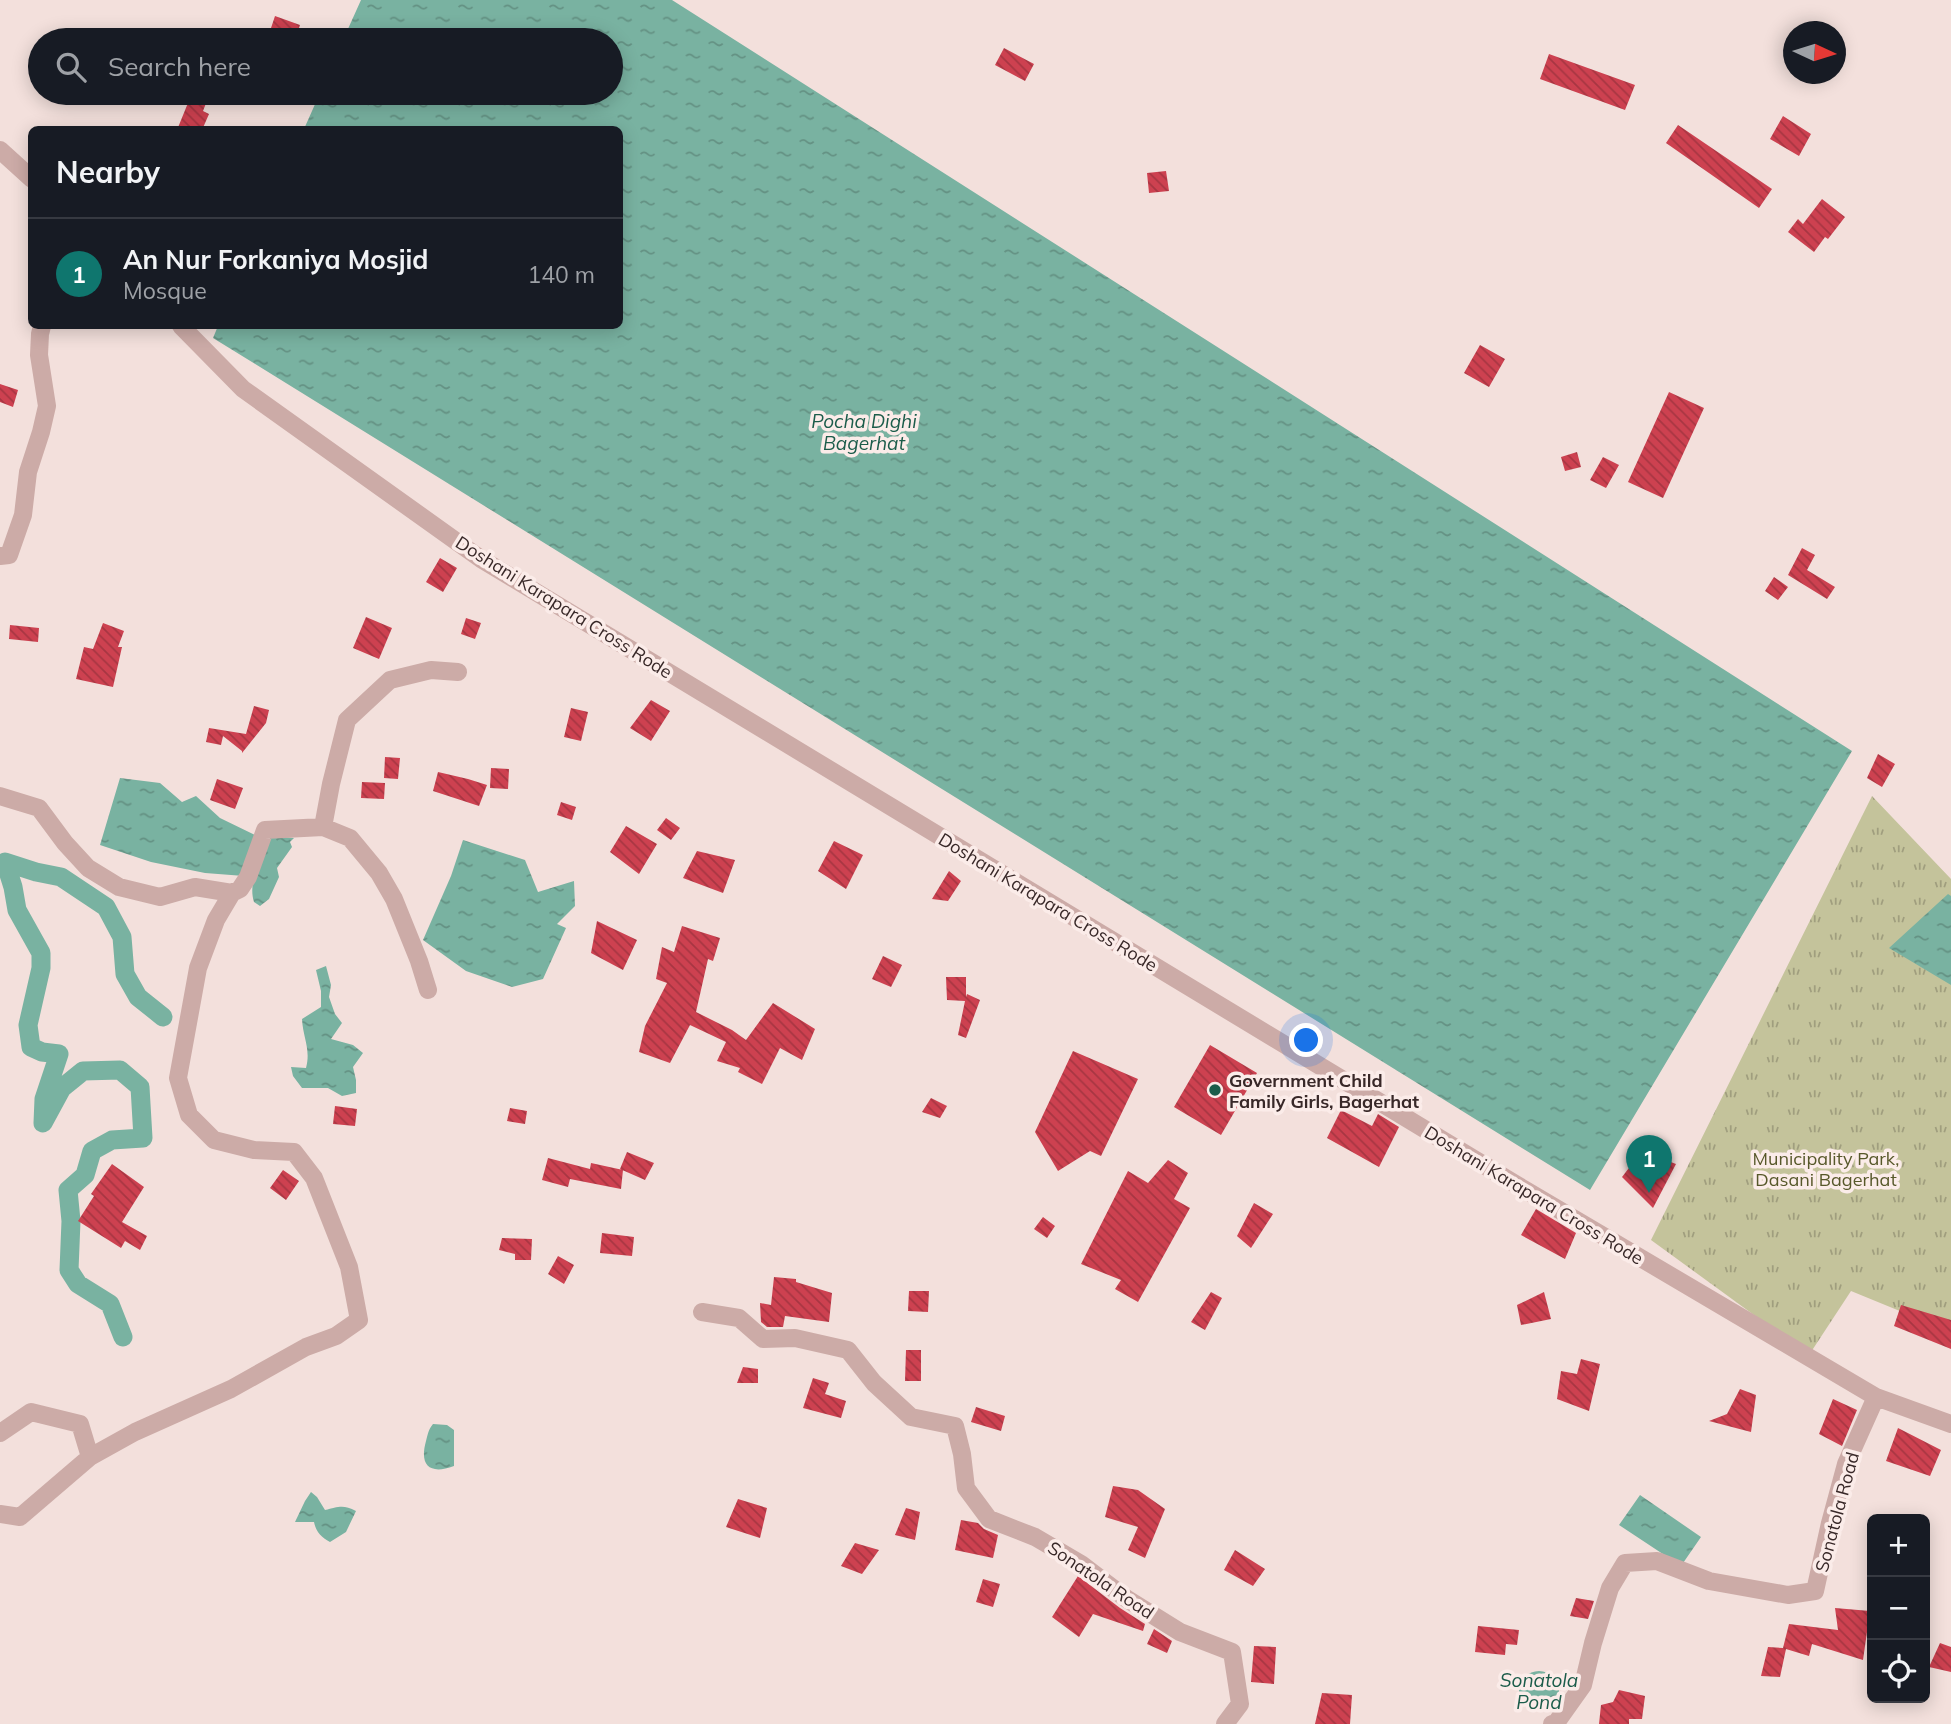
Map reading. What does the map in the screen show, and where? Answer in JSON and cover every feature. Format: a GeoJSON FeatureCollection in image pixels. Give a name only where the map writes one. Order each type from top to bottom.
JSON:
{"type":"FeatureCollection","features":[{"type":"Feature","properties":{"kind":"street"},"geometry":{"type":"LineString","coordinates":[[0,150],[28,175]]}},
{"type":"Feature","properties":{"kind":"street"},"geometry":{"type":"LineString","coordinates":[[0,556],[9,555],[23,515],[28,472],[47,406],[39,355],[42,329]]}},
{"type":"Feature","properties":{"kind":"street","name":"Doshani Karapara Cross Rode"},"geometry":{"type":"LineString","coordinates":[[184,329],[243,389],[481,559],[1517,1185],[1876,1397],[1951,1424]]}},
{"type":"Feature","properties":{"kind":"street"},"geometry":{"type":"LineString","coordinates":[[323,827],[347,720],[390,680],[431,670],[458,672]]}},
{"type":"Feature","properties":{"kind":"street"},"geometry":{"type":"LineString","coordinates":[[0,796],[39,808],[88,868],[119,887],[160,897],[195,887],[232,893]]}},
{"type":"Feature","properties":{"kind":"street"},"geometry":{"type":"LineString","coordinates":[[0,1514],[20,1517],[90,1457],[135,1432],[231,1389],[306,1347],[336,1336],[359,1320],[349,1268],[314,1178],[294,1152],[254,1150],[214,1140],[189,1115],[178,1078],[198,968],[216,920],[232,893],[240,889],[248,877],[265,830],[323,827],[350,838],[379,873],[394,899],[428,990]]}},
{"type":"Feature","properties":{"kind":"street","name":"Sonatola Road"},"geometry":{"type":"LineString","coordinates":[[702,1312],[738,1318],[763,1339],[795,1338],[848,1350],[874,1383],[911,1416],[955,1426],[966,1488],[989,1519],[1035,1538],[1081,1564],[1126,1599],[1180,1632],[1232,1652],[1240,1704],[1225,1724]]}},
{"type":"Feature","properties":{"kind":"street","name":"Sonatola Road"},"geometry":{"type":"LineString","coordinates":[[1552,1724],[1556,1723],[1583,1685],[1610,1588],[1625,1563],[1657,1561],[1709,1581],[1788,1595],[1815,1591],[1846,1464],[1876,1397]]}},
{"type":"Feature","properties":{"kind":"street"},"geometry":{"type":"LineString","coordinates":[[0,1433],[31,1412],[80,1424],[90,1457]]}},
{"type":"Feature","properties":{"kind":"green space","name":"Municipality Park, Dasani Bagerhat"},"geometry":{"type":"Polygon","coordinates":[[[1872,796],[1951,879],[1951,1332],[1851,1291],[1809,1355],[1651,1240],[1872,796]]]}},
{"type":"Feature","properties":{"kind":"water","name":"Pocha Dighi Bagerhat"},"geometry":{"type":"Polygon","coordinates":[[[361,0],[672,0],[1852,751],[1590,1190],[213,338],[217,329],[623,329],[623,126],[305,126],[315,105],[623,105],[623,28],[348,28],[361,0]]]}},
{"type":"Feature","properties":{"kind":"water"},"geometry":{"type":"Polygon","coordinates":[[[120,778],[160,783],[182,802],[196,796],[220,818],[257,836],[244,876],[205,873],[151,862],[100,845],[120,778]]]}},
{"type":"Feature","properties":{"kind":"water"},"geometry":{"type":"Polygon","coordinates":[[[271,836],[294,838],[290,842],[292,847],[277,868],[279,877],[269,899],[260,906],[254,902],[253,885],[257,868],[271,836]]]}},
{"type":"Feature","properties":{"kind":"water"},"geometry":{"type":"Polygon","coordinates":[[[463,840],[525,860],[538,892],[574,881],[575,906],[557,924],[566,928],[543,979],[512,987],[466,971],[423,940],[451,876],[463,840]]]}},
{"type":"Feature","properties":{"kind":"water"},"geometry":{"type":"Polygon","coordinates":[[[1948,894],[1951,896],[1951,985],[1889,948],[1948,894]]]}},
{"type":"Feature","properties":{"kind":"water"},"geometry":{"type":"Polygon","coordinates":[[[326,966],[331,985],[329,997],[335,1014],[342,1023],[331,1039],[353,1045],[363,1053],[353,1067],[356,1093],[342,1096],[328,1088],[302,1088],[293,1076],[291,1067],[306,1068],[307,1049],[302,1019],[321,1007],[321,991],[316,970],[326,966]]]}},
{"type":"Feature","properties":{"kind":"water"},"geometry":{"type":"Polygon","coordinates":[[[433,1424],[447,1425],[454,1430],[454,1466],[433,1469],[425,1462],[424,1450],[428,1432],[433,1424]]]}},
{"type":"Feature","properties":{"kind":"water"},"geometry":{"type":"Polygon","coordinates":[[[311,1492],[325,1510],[344,1507],[356,1511],[346,1532],[330,1542],[319,1534],[314,1522],[295,1522],[311,1492]]]}},
{"type":"Feature","properties":{"kind":"water"},"geometry":{"type":"Polygon","coordinates":[[[1640,1495],[1701,1537],[1681,1566],[1619,1525],[1640,1495]]]}},
{"type":"Feature","properties":{"kind":"water","name":"Sonatola Pond"},"geometry":{"type":"Polygon","coordinates":[[[1539,1671],[1547,1672],[1553,1677],[1558,1683],[1558,1699],[1553,1705],[1547,1710],[1539,1711],[1531,1710],[1525,1705],[1520,1699],[1519,1691],[1520,1683],[1525,1677],[1531,1672],[1539,1671]]]}},
{"type":"Feature","properties":{"kind":"building"},"geometry":{"type":"Polygon","coordinates":[[[275,16],[300,25],[299,28],[271,28],[275,16]]]}},
{"type":"Feature","properties":{"kind":"building"},"geometry":{"type":"Polygon","coordinates":[[[1004,48],[1034,64],[1025,81],[995,65],[1004,48]]]}},
{"type":"Feature","properties":{"kind":"building"},"geometry":{"type":"Polygon","coordinates":[[[1549,54],[1635,85],[1625,110],[1540,79],[1549,54]]]}},
{"type":"Feature","properties":{"kind":"building"},"geometry":{"type":"Polygon","coordinates":[[[187,105],[205,105],[203,111],[209,114],[204,126],[179,126],[187,105]]]}},
{"type":"Feature","properties":{"kind":"building"},"geometry":{"type":"Polygon","coordinates":[[[1783,116],[1811,134],[1799,156],[1770,139],[1783,116]]]}},
{"type":"Feature","properties":{"kind":"building"},"geometry":{"type":"Polygon","coordinates":[[[1678,125],[1772,189],[1759,208],[1666,143],[1678,125]]]}},
{"type":"Feature","properties":{"kind":"building"},"geometry":{"type":"Polygon","coordinates":[[[1166,171],[1169,191],[1149,193],[1147,173],[1166,171]]]}},
{"type":"Feature","properties":{"kind":"building"},"geometry":{"type":"Polygon","coordinates":[[[1822,199],[1845,217],[1814,252],[1788,232],[1798,219],[1803,224],[1822,199]]]}},
{"type":"Feature","properties":{"kind":"building"},"geometry":{"type":"Polygon","coordinates":[[[1480,345],[1505,359],[1489,387],[1464,373],[1480,345]]]}},
{"type":"Feature","properties":{"kind":"building"},"geometry":{"type":"Polygon","coordinates":[[[0,384],[18,390],[13,407],[0,402],[0,384]]]}},
{"type":"Feature","properties":{"kind":"building"},"geometry":{"type":"Polygon","coordinates":[[[1669,392],[1704,408],[1663,498],[1628,482],[1669,392]]]}},
{"type":"Feature","properties":{"kind":"building"},"geometry":{"type":"Polygon","coordinates":[[[1577,452],[1581,467],[1565,471],[1561,457],[1577,452]]]}},
{"type":"Feature","properties":{"kind":"building"},"geometry":{"type":"Polygon","coordinates":[[[1603,457],[1619,465],[1606,488],[1590,480],[1603,457]]]}},
{"type":"Feature","properties":{"kind":"building"},"geometry":{"type":"Polygon","coordinates":[[[1802,548],[1815,555],[1807,570],[1835,587],[1827,599],[1788,575],[1802,548]]]}},
{"type":"Feature","properties":{"kind":"building"},"geometry":{"type":"Polygon","coordinates":[[[440,558],[457,568],[443,592],[426,582],[440,558]]]}},
{"type":"Feature","properties":{"kind":"building"},"geometry":{"type":"Polygon","coordinates":[[[1774,577],[1788,587],[1778,600],[1765,591],[1774,577]]]}},
{"type":"Feature","properties":{"kind":"building"},"geometry":{"type":"Polygon","coordinates":[[[366,617],[392,628],[379,659],[353,648],[366,617]]]}},
{"type":"Feature","properties":{"kind":"building"},"geometry":{"type":"Polygon","coordinates":[[[466,618],[481,623],[475,639],[461,634],[466,618]]]}},
{"type":"Feature","properties":{"kind":"building"},"geometry":{"type":"Polygon","coordinates":[[[103,623],[124,631],[118,647],[122,647],[113,687],[76,679],[84,647],[93,649],[103,623]]]}},
{"type":"Feature","properties":{"kind":"building"},"geometry":{"type":"Polygon","coordinates":[[[10,625],[39,628],[38,642],[9,639],[10,625]]]}},
{"type":"Feature","properties":{"kind":"building"},"geometry":{"type":"Polygon","coordinates":[[[651,700],[670,711],[651,741],[630,728],[651,700]]]}},
{"type":"Feature","properties":{"kind":"building"},"geometry":{"type":"Polygon","coordinates":[[[254,706],[269,710],[266,723],[242,753],[223,736],[221,745],[206,742],[209,728],[246,734],[254,706]]]}},
{"type":"Feature","properties":{"kind":"building"},"geometry":{"type":"Polygon","coordinates":[[[571,708],[588,712],[581,741],[564,737],[571,708]]]}},
{"type":"Feature","properties":{"kind":"building"},"geometry":{"type":"Polygon","coordinates":[[[1878,754],[1895,764],[1882,787],[1867,778],[1878,754]]]}},
{"type":"Feature","properties":{"kind":"building"},"geometry":{"type":"Polygon","coordinates":[[[385,757],[400,758],[398,779],[384,778],[385,757]]]}},
{"type":"Feature","properties":{"kind":"building"},"geometry":{"type":"Polygon","coordinates":[[[491,768],[509,769],[508,789],[490,788],[491,768]]]}},
{"type":"Feature","properties":{"kind":"building"},"geometry":{"type":"Polygon","coordinates":[[[438,772],[487,785],[479,806],[433,791],[438,772]]]}},
{"type":"Feature","properties":{"kind":"building"},"geometry":{"type":"Polygon","coordinates":[[[217,779],[243,788],[235,809],[210,800],[217,779]]]}},
{"type":"Feature","properties":{"kind":"building"},"geometry":{"type":"Polygon","coordinates":[[[362,782],[385,783],[384,799],[361,798],[362,782]]]}},
{"type":"Feature","properties":{"kind":"building"},"geometry":{"type":"Polygon","coordinates":[[[561,802],[576,807],[572,820],[557,815],[561,802]]]}},
{"type":"Feature","properties":{"kind":"building"},"geometry":{"type":"Polygon","coordinates":[[[666,818],[680,828],[671,840],[657,830],[666,818]]]}},
{"type":"Feature","properties":{"kind":"building"},"geometry":{"type":"Polygon","coordinates":[[[626,826],[657,844],[639,874],[610,852],[626,826]]]}},
{"type":"Feature","properties":{"kind":"building"},"geometry":{"type":"Polygon","coordinates":[[[834,841],[863,855],[846,889],[818,871],[834,841]]]}},
{"type":"Feature","properties":{"kind":"building"},"geometry":{"type":"Polygon","coordinates":[[[697,851],[735,860],[723,893],[683,878],[697,851]]]}},
{"type":"Feature","properties":{"kind":"building"},"geometry":{"type":"Polygon","coordinates":[[[949,871],[961,881],[948,901],[932,899],[949,871]]]}},
{"type":"Feature","properties":{"kind":"building"},"geometry":{"type":"Polygon","coordinates":[[[597,921],[637,940],[623,970],[591,953],[597,921]]]}},
{"type":"Feature","properties":{"kind":"building"},"geometry":{"type":"Polygon","coordinates":[[[682,926],[720,938],[713,961],[708,959],[696,1012],[746,1040],[773,1003],[815,1029],[802,1060],[780,1048],[762,1084],[738,1072],[740,1068],[717,1061],[726,1042],[690,1025],[670,1063],[639,1052],[645,1026],[667,983],[656,979],[662,947],[674,952],[682,926]]]}},
{"type":"Feature","properties":{"kind":"building"},"geometry":{"type":"Polygon","coordinates":[[[883,956],[902,965],[891,987],[872,979],[883,956]]]}},
{"type":"Feature","properties":{"kind":"building"},"geometry":{"type":"Polygon","coordinates":[[[946,977],[966,977],[966,997],[967,994],[980,1000],[966,1038],[958,1035],[965,1001],[947,1000],[946,977]]]}},
{"type":"Feature","properties":{"kind":"building","name":"Government Child Family Girls, Bagerhat"},"geometry":{"type":"Polygon","coordinates":[[[1210,1045],[1257,1073],[1221,1135],[1174,1107],[1210,1045]]]}},
{"type":"Feature","properties":{"kind":"building"},"geometry":{"type":"Polygon","coordinates":[[[1073,1051],[1138,1079],[1101,1156],[1090,1151],[1058,1171],[1035,1132],[1073,1051]]]}},
{"type":"Feature","properties":{"kind":"building"},"geometry":{"type":"Polygon","coordinates":[[[931,1098],[947,1106],[940,1118],[922,1112],[931,1098]]]}},
{"type":"Feature","properties":{"kind":"building"},"geometry":{"type":"Polygon","coordinates":[[[335,1106],[357,1109],[355,1126],[333,1124],[335,1106]]]}},
{"type":"Feature","properties":{"kind":"building"},"geometry":{"type":"Polygon","coordinates":[[[510,1108],[527,1111],[525,1124],[507,1121],[510,1108]]]}},
{"type":"Feature","properties":{"kind":"building"},"geometry":{"type":"Polygon","coordinates":[[[1341,1110],[1372,1126],[1378,1114],[1399,1127],[1379,1167],[1327,1138],[1341,1110]]]}},
{"type":"Feature","properties":{"kind":"building"},"geometry":{"type":"Polygon","coordinates":[[[1642,1151],[1676,1164],[1653,1208],[1622,1177],[1642,1151]]]}},
{"type":"Feature","properties":{"kind":"building"},"geometry":{"type":"Polygon","coordinates":[[[627,1152],[654,1163],[645,1180],[620,1169],[627,1152]]]}},
{"type":"Feature","properties":{"kind":"building"},"geometry":{"type":"Polygon","coordinates":[[[548,1158],[590,1169],[591,1163],[623,1170],[621,1189],[570,1179],[568,1187],[542,1180],[548,1158]]]}},
{"type":"Feature","properties":{"kind":"building"},"geometry":{"type":"Polygon","coordinates":[[[1168,1160],[1188,1173],[1174,1199],[1190,1208],[1138,1302],[1115,1289],[1121,1280],[1081,1264],[1128,1171],[1148,1183],[1168,1160]]]}},
{"type":"Feature","properties":{"kind":"building"},"geometry":{"type":"Polygon","coordinates":[[[112,1164],[144,1187],[122,1222],[147,1236],[140,1250],[125,1241],[121,1248],[78,1221],[94,1196],[91,1194],[112,1164]]]}},
{"type":"Feature","properties":{"kind":"building"},"geometry":{"type":"Polygon","coordinates":[[[283,1170],[299,1181],[286,1200],[270,1188],[283,1170]]]}},
{"type":"Feature","properties":{"kind":"building"},"geometry":{"type":"Polygon","coordinates":[[[1254,1203],[1273,1214],[1251,1248],[1237,1236],[1254,1203]]]}},
{"type":"Feature","properties":{"kind":"building"},"geometry":{"type":"Polygon","coordinates":[[[1536,1209],[1576,1233],[1565,1259],[1521,1235],[1536,1209]]]}},
{"type":"Feature","properties":{"kind":"building"},"geometry":{"type":"Polygon","coordinates":[[[1043,1217],[1055,1226],[1047,1238],[1034,1229],[1043,1217]]]}},
{"type":"Feature","properties":{"kind":"building"},"geometry":{"type":"Polygon","coordinates":[[[602,1233],[634,1237],[632,1256],[600,1253],[602,1233]]]}},
{"type":"Feature","properties":{"kind":"building"},"geometry":{"type":"Polygon","coordinates":[[[502,1238],[532,1239],[531,1260],[515,1260],[515,1254],[499,1250],[502,1238]]]}},
{"type":"Feature","properties":{"kind":"building"},"geometry":{"type":"Polygon","coordinates":[[[558,1256],[574,1265],[564,1284],[548,1274],[558,1256]]]}},
{"type":"Feature","properties":{"kind":"building"},"geometry":{"type":"Polygon","coordinates":[[[774,1277],[796,1279],[796,1282],[832,1293],[829,1322],[785,1316],[783,1327],[767,1327],[761,1322],[760,1303],[771,1305],[774,1277]]]}},
{"type":"Feature","properties":{"kind":"building"},"geometry":{"type":"Polygon","coordinates":[[[909,1291],[929,1291],[928,1312],[908,1311],[909,1291]]]}},
{"type":"Feature","properties":{"kind":"building"},"geometry":{"type":"Polygon","coordinates":[[[1211,1292],[1222,1298],[1205,1330],[1191,1322],[1211,1292]]]}},
{"type":"Feature","properties":{"kind":"building"},"geometry":{"type":"Polygon","coordinates":[[[1544,1292],[1551,1319],[1521,1325],[1517,1305],[1544,1292]]]}},
{"type":"Feature","properties":{"kind":"building"},"geometry":{"type":"Polygon","coordinates":[[[1901,1305],[1951,1320],[1951,1349],[1894,1326],[1901,1305]]]}},
{"type":"Feature","properties":{"kind":"building"},"geometry":{"type":"Polygon","coordinates":[[[906,1350],[921,1350],[921,1381],[905,1381],[906,1350]]]}},
{"type":"Feature","properties":{"kind":"building"},"geometry":{"type":"Polygon","coordinates":[[[1581,1359],[1600,1364],[1589,1411],[1557,1399],[1561,1371],[1577,1374],[1581,1359]]]}},
{"type":"Feature","properties":{"kind":"building"},"geometry":{"type":"Polygon","coordinates":[[[743,1367],[758,1369],[758,1383],[737,1383],[743,1367]]]}},
{"type":"Feature","properties":{"kind":"building"},"geometry":{"type":"Polygon","coordinates":[[[813,1378],[829,1383],[825,1394],[846,1401],[841,1418],[803,1408],[813,1378]]]}},
{"type":"Feature","properties":{"kind":"building"},"geometry":{"type":"Polygon","coordinates":[[[1740,1389],[1756,1395],[1751,1432],[1709,1421],[1727,1414],[1740,1389]]]}},
{"type":"Feature","properties":{"kind":"building"},"geometry":{"type":"Polygon","coordinates":[[[1833,1399],[1857,1410],[1842,1446],[1819,1434],[1833,1399]]]}},
{"type":"Feature","properties":{"kind":"building"},"geometry":{"type":"Polygon","coordinates":[[[976,1407],[1005,1416],[1001,1431],[971,1422],[976,1407]]]}},
{"type":"Feature","properties":{"kind":"building"},"geometry":{"type":"Polygon","coordinates":[[[1898,1428],[1941,1450],[1930,1476],[1886,1461],[1898,1428]]]}},
{"type":"Feature","properties":{"kind":"building"},"geometry":{"type":"Polygon","coordinates":[[[1113,1486],[1138,1490],[1165,1509],[1145,1558],[1128,1550],[1138,1527],[1105,1517],[1113,1486]]]}},
{"type":"Feature","properties":{"kind":"building"},"geometry":{"type":"Polygon","coordinates":[[[738,1499],[767,1508],[760,1538],[726,1527],[738,1499]]]}},
{"type":"Feature","properties":{"kind":"building"},"geometry":{"type":"Polygon","coordinates":[[[906,1508],[920,1512],[915,1540],[895,1535],[906,1508]]]}},
{"type":"Feature","properties":{"kind":"building"},"geometry":{"type":"Polygon","coordinates":[[[961,1520],[978,1523],[998,1535],[993,1558],[955,1550],[961,1520]]]}},
{"type":"Feature","properties":{"kind":"building"},"geometry":{"type":"Polygon","coordinates":[[[855,1543],[879,1550],[862,1574],[841,1566],[855,1543]]]}},
{"type":"Feature","properties":{"kind":"building"},"geometry":{"type":"Polygon","coordinates":[[[1235,1550],[1265,1569],[1253,1586],[1224,1570],[1235,1550]]]}},
{"type":"Feature","properties":{"kind":"building"},"geometry":{"type":"Polygon","coordinates":[[[1078,1576],[1145,1624],[1143,1631],[1093,1614],[1079,1637],[1052,1617],[1078,1576]]]}},
{"type":"Feature","properties":{"kind":"building"},"geometry":{"type":"Polygon","coordinates":[[[983,1579],[1000,1584],[993,1607],[976,1602],[983,1579]]]}},
{"type":"Feature","properties":{"kind":"building"},"geometry":{"type":"Polygon","coordinates":[[[1576,1598],[1594,1601],[1588,1619],[1570,1616],[1576,1598]]]}},
{"type":"Feature","properties":{"kind":"building"},"geometry":{"type":"Polygon","coordinates":[[[1835,1608],[1867,1611],[1863,1660],[1812,1644],[1809,1656],[1786,1649],[1780,1677],[1761,1676],[1768,1647],[1783,1648],[1789,1624],[1838,1630],[1835,1608]]]}},
{"type":"Feature","properties":{"kind":"building"},"geometry":{"type":"Polygon","coordinates":[[[1478,1626],[1519,1630],[1517,1645],[1506,1644],[1505,1655],[1475,1652],[1478,1626]]]}},
{"type":"Feature","properties":{"kind":"building"},"geometry":{"type":"Polygon","coordinates":[[[1154,1629],[1172,1641],[1167,1653],[1147,1644],[1154,1629]]]}},
{"type":"Feature","properties":{"kind":"building"},"geometry":{"type":"Polygon","coordinates":[[[1940,1643],[1951,1647],[1951,1672],[1930,1667],[1940,1643]]]}},
{"type":"Feature","properties":{"kind":"building"},"geometry":{"type":"Polygon","coordinates":[[[1254,1646],[1276,1647],[1274,1684],[1251,1682],[1254,1646]]]}},
{"type":"Feature","properties":{"kind":"building"},"geometry":{"type":"Polygon","coordinates":[[[1619,1690],[1645,1696],[1642,1719],[1629,1719],[1629,1724],[1599,1724],[1601,1705],[1613,1702],[1619,1690]]]}},
{"type":"Feature","properties":{"kind":"building"},"geometry":{"type":"Polygon","coordinates":[[[1322,1693],[1352,1695],[1350,1724],[1315,1724],[1322,1693]]]}},
{"type":"Feature","properties":{"kind":"waterway"},"geometry":{"type":"LineString","coordinates":[[123,1337],[110,1304],[78,1284],[69,1270],[71,1221],[68,1190],[85,1175],[92,1151],[112,1140],[143,1138],[140,1087],[120,1070],[83,1071],[62,1088],[43,1123],[44,1099],[59,1054],[42,1052],[31,1047],[28,1025],[41,968],[41,953],[17,910],[5,862],[61,877],[106,907],[122,937],[125,974],[138,997],[163,1017]]}},
{"type":"Feature","properties":{"kind":"place","name":"Government Child Family Girls, Bagerhat"},"geometry":{"type":"Point","coordinates":[1215,1090]}},
{"type":"Feature","properties":{"kind":"place","name":"An Nur Forkaniya Mosjid"},"geometry":{"type":"Point","coordinates":[1649,1193]}}]}
